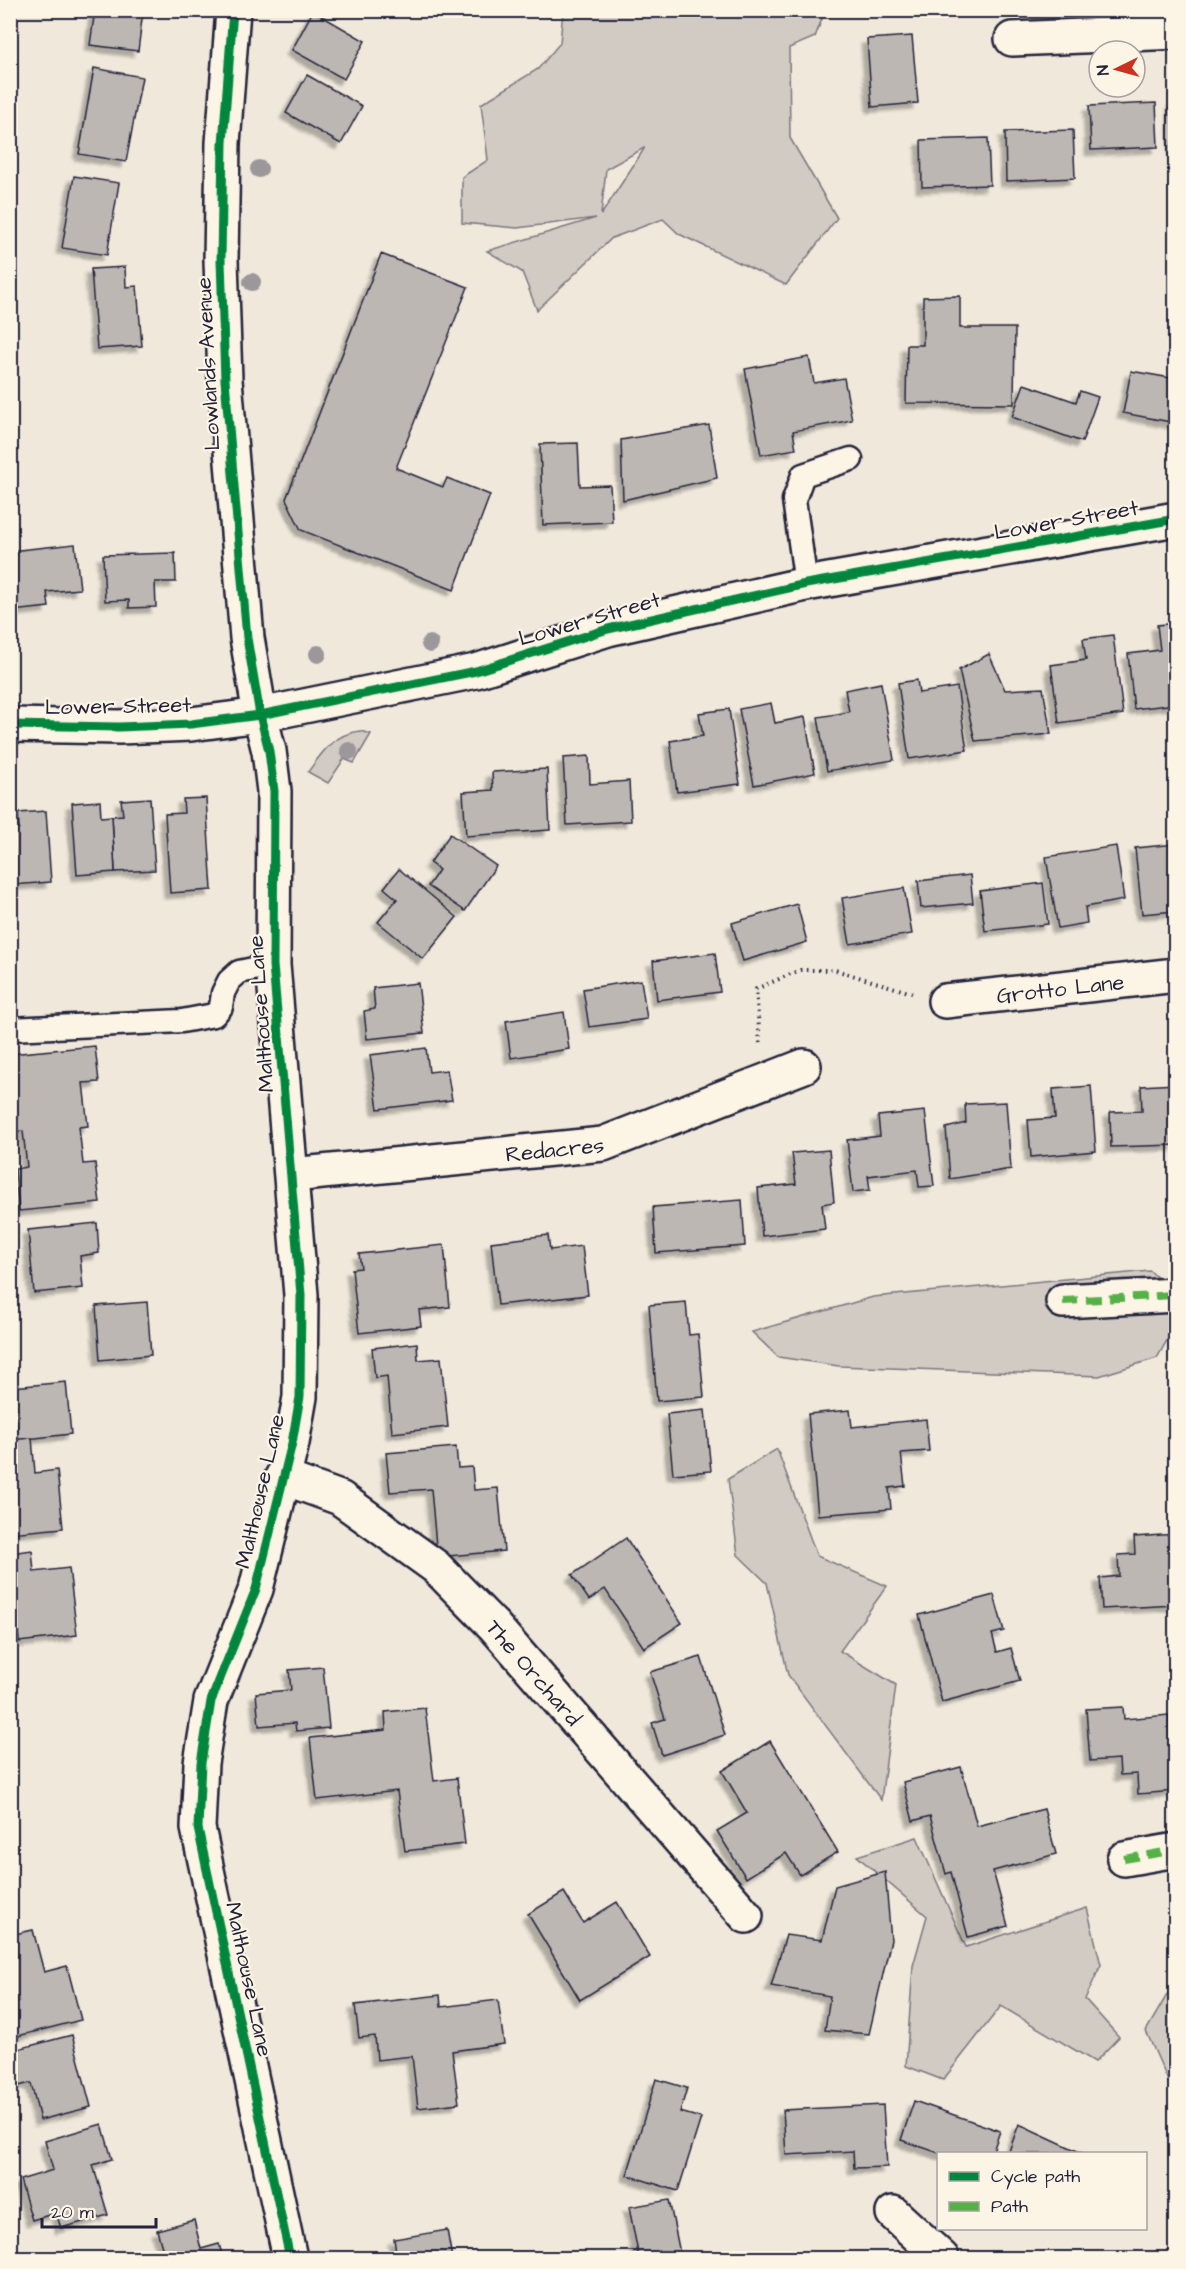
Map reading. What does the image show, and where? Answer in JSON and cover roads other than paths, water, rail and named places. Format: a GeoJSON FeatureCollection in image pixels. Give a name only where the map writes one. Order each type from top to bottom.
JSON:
{"type":"FeatureCollection","features":[{"type":"Feature","properties":{"kind":"street","name":"Lowlands Avenue"},"geometry":{"type":"LineString","coordinates":[[233,10],[223,154],[221,260],[225,380],[247,638],[260,715]]}},
{"type":"Feature","properties":{"kind":"street"},"geometry":{"type":"LineString","coordinates":[[1012,39],[1176,32]]}},
{"type":"Feature","properties":{"kind":"street","name":"Lower Street"},"geometry":{"type":"LineString","coordinates":[[10,725],[119,728],[191,724],[260,715],[476,671],[608,629],[806,584],[1176,519]]}},
{"type":"Feature","properties":{"kind":"street","name":"Malthouse Lane"},"geometry":{"type":"LineString","coordinates":[[260,715],[269,751],[274,791],[273,965],[301,1296],[300,1397],[292,1443],[256,1590],[211,1701],[201,1763],[198,1828],[290,2259]]}},
{"type":"Feature","properties":{"kind":"street","name":"Grotto Lane"},"geometry":{"type":"LineString","coordinates":[[945,1001],[1176,975]]}},
{"type":"Feature","properties":{"kind":"street","name":"Redacres"},"geometry":{"type":"LineString","coordinates":[[292,1175],[603,1144],[804,1066]]}},
{"type":"Feature","properties":{"kind":"street"},"geometry":{"type":"LineString","coordinates":[[1063,1301],[1176,1294]]}},
{"type":"Feature","properties":{"kind":"street","name":"The Orchard"},"geometry":{"type":"LineString","coordinates":[[282,1477],[340,1498],[436,1568],[494,1626],[746,1916]]}},
{"type":"Feature","properties":{"kind":"street"},"geometry":{"type":"LineString","coordinates":[[1124,1859],[1176,1851]]}},
{"type":"Feature","properties":{"kind":"street"},"geometry":{"type":"LineString","coordinates":[[893,2213],[942,2259]]}},
{"type":"Feature","properties":{"kind":"lane"},"geometry":{"type":"LineString","coordinates":[[806,584],[794,500],[803,475],[851,459]]}},
{"type":"Feature","properties":{"kind":"lane"},"geometry":{"type":"LineString","coordinates":[[10,1029],[182,1021],[214,1015],[221,1007],[223,993],[229,981],[239,972],[273,965]]}}]}
